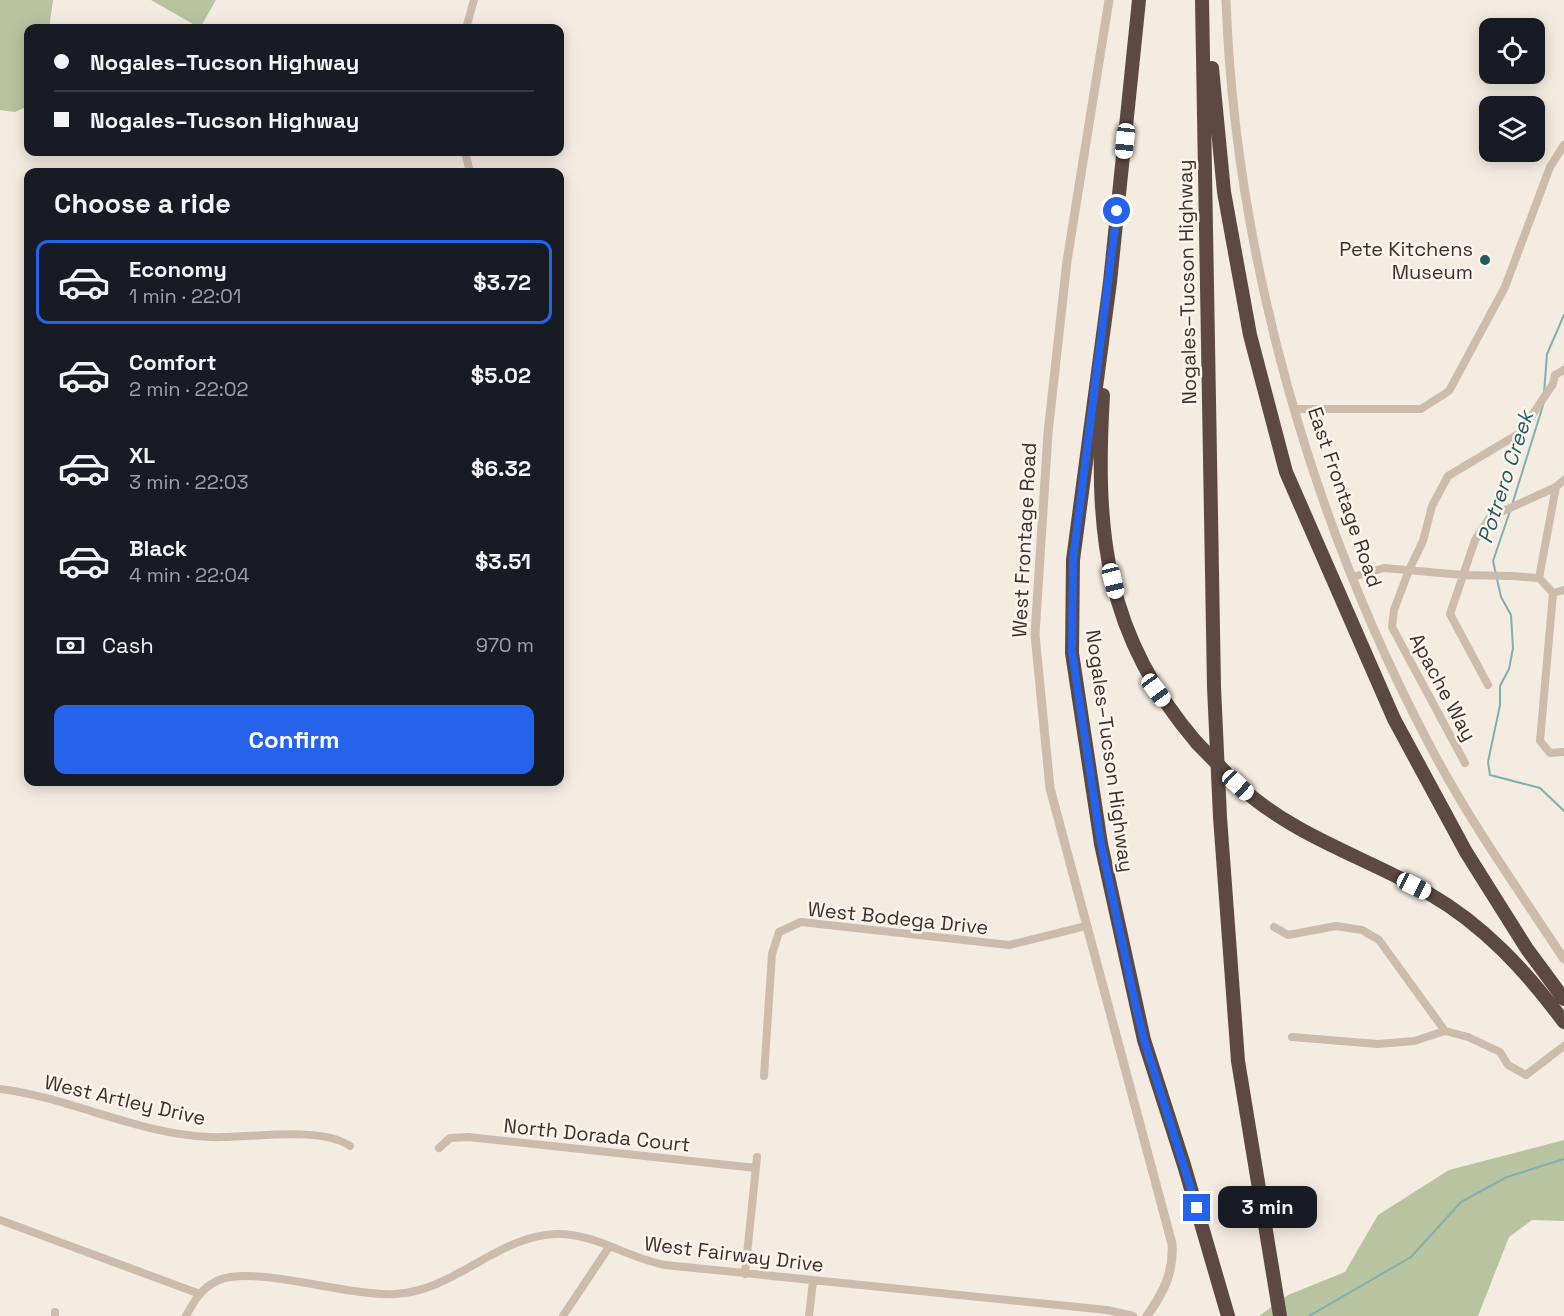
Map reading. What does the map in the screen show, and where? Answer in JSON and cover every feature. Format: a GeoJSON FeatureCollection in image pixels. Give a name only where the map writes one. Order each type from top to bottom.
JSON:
{"type":"FeatureCollection","features":[{"type":"Feature","properties":{"kind":"highway","name":"Nogales–Tucson Highway"},"geometry":{"type":"LineString","coordinates":[[1139,0],[1110,282],[1073,560],[1072,652],[1101,844],[1144,1040],[1185,1165],[1228,1316]]}},
{"type":"Feature","properties":{"kind":"highway","name":"Nogales–Tucson Highway"},"geometry":{"type":"LineString","coordinates":[[1202,0],[1214,675],[1220,817],[1238,1061],[1280,1316]]}},
{"type":"Feature","properties":{"kind":"highway"},"geometry":{"type":"LineString","coordinates":[[1202,27],[1211,58],[1224,192],[1250,335],[1286,472],[1394,719],[1466,852],[1527,949],[1564,999]]}},
{"type":"Feature","properties":{"kind":"highway"},"geometry":{"type":"LineString","coordinates":[[1110,282],[1100,466],[1101,512],[1107,558],[1118,604],[1134,647],[1156,690],[1197,743],[1238,785],[1285,822],[1326,845],[1429,894],[1468,920],[1525,971],[1564,1022]]}},
{"type":"Feature","properties":{"kind":"street"},"geometry":{"type":"LineString","coordinates":[[467,24],[474,0]]}},
{"type":"Feature","properties":{"kind":"street","name":"West Frontage Road"},"geometry":{"type":"LineString","coordinates":[[1109,0],[1062,307],[1048,433],[1035,635],[1050,788],[1172,1244],[1172,1263],[1168,1281],[1147,1316]]}},
{"type":"Feature","properties":{"kind":"street","name":"East Frontage Road"},"geometry":{"type":"LineString","coordinates":[[1226,0],[1238,145],[1263,283],[1295,409],[1319,488],[1382,646],[1429,744],[1483,837],[1564,959]]}},
{"type":"Feature","properties":{"kind":"street"},"geometry":{"type":"LineString","coordinates":[[1295,409],[1421,409],[1449,391],[1505,287],[1550,167],[1564,145]]}},
{"type":"Feature","properties":{"kind":"street"},"geometry":{"type":"LineString","coordinates":[[466,156],[469,168]]}},
{"type":"Feature","properties":{"kind":"street","name":"Apache Way"},"geometry":{"type":"LineString","coordinates":[[1465,763],[1392,627],[1394,610],[1409,570],[1424,540],[1432,506],[1448,476],[1520,433],[1550,388],[1555,375],[1564,370]]}},
{"type":"Feature","properties":{"kind":"street"},"geometry":{"type":"LineString","coordinates":[[1488,685],[1450,614],[1475,540],[1490,517],[1556,487],[1564,480]]}},
{"type":"Feature","properties":{"kind":"street"},"geometry":{"type":"LineString","coordinates":[[1539,578],[1556,487]]}},
{"type":"Feature","properties":{"kind":"street"},"geometry":{"type":"LineString","coordinates":[[1353,577],[1384,568],[1463,575],[1539,578],[1553,593],[1540,741],[1550,753],[1564,752]]}},
{"type":"Feature","properties":{"kind":"street"},"geometry":{"type":"LineString","coordinates":[[1553,593],[1564,591]]}},
{"type":"Feature","properties":{"kind":"street","name":"West Bodega Drive"},"geometry":{"type":"LineString","coordinates":[[764,1076],[772,954],[779,932],[801,922],[1009,945],[1086,926]]}},
{"type":"Feature","properties":{"kind":"street"},"geometry":{"type":"LineString","coordinates":[[1274,927],[1288,935],[1328,926],[1362,930],[1379,940],[1445,1031]]}},
{"type":"Feature","properties":{"kind":"street"},"geometry":{"type":"LineString","coordinates":[[1292,1037],[1378,1044],[1414,1041],[1445,1031],[1468,1037],[1500,1052],[1508,1065],[1526,1075],[1564,1046]]}},
{"type":"Feature","properties":{"kind":"street","name":"West Artley Drive"},"geometry":{"type":"LineString","coordinates":[[0,1089],[172,1132],[207,1137],[322,1136],[343,1141],[350,1146]]}},
{"type":"Feature","properties":{"kind":"street","name":"North Dorada Court"},"geometry":{"type":"LineString","coordinates":[[439,1148],[450,1138],[468,1137],[756,1168]]}},
{"type":"Feature","properties":{"kind":"street"},"geometry":{"type":"LineString","coordinates":[[745,1274],[757,1157]]}},
{"type":"Feature","properties":{"kind":"street"},"geometry":{"type":"LineString","coordinates":[[0,1220],[200,1293]]}},
{"type":"Feature","properties":{"kind":"street","name":"West Fairway Drive"},"geometry":{"type":"LineString","coordinates":[[186,1316],[200,1293],[220,1280],[238,1275],[374,1293],[408,1293],[447,1281],[509,1247],[532,1238],[568,1234],[650,1263],[1107,1310],[1133,1316]]}},
{"type":"Feature","properties":{"kind":"street"},"geometry":{"type":"LineString","coordinates":[[563,1316],[609,1247]]}},
{"type":"Feature","properties":{"kind":"street"},"geometry":{"type":"LineString","coordinates":[[809,1316],[813,1281]]}},
{"type":"Feature","properties":{"kind":"green space"},"geometry":{"type":"Polygon","coordinates":[[[0,0],[53,0],[50,24],[24,24],[24,108],[15,112],[0,110],[0,0]]]}},
{"type":"Feature","properties":{"kind":"green space"},"geometry":{"type":"Polygon","coordinates":[[[151,0],[216,0],[202,24],[193,24],[151,0]]]}},
{"type":"Feature","properties":{"kind":"green space"},"geometry":{"type":"Polygon","coordinates":[[[1564,1140],[1564,1221],[1532,1220],[1509,1237],[1478,1316],[1259,1316],[1288,1295],[1345,1272],[1378,1215],[1449,1170],[1564,1140]]]}},
{"type":"Feature","properties":{"kind":"waterway","name":"Potrero Creek"},"geometry":{"type":"LineString","coordinates":[[1544,393],[1547,354],[1564,315]]}},
{"type":"Feature","properties":{"kind":"waterway","name":"Potrero Creek"},"geometry":{"type":"LineString","coordinates":[[1512,505],[1544,402]]}},
{"type":"Feature","properties":{"kind":"waterway","name":"Potrero Creek"},"geometry":{"type":"LineString","coordinates":[[1510,511],[1493,561],[1501,597],[1511,615],[1513,648],[1509,669],[1500,686],[1500,705],[1488,762],[1490,775],[1540,788],[1564,811]]}},
{"type":"Feature","properties":{"kind":"waterway","name":"Potrero Creek"},"geometry":{"type":"LineString","coordinates":[[1309,1316],[1411,1257],[1461,1202],[1507,1177],[1564,1159]]}},
{"type":"Feature","properties":{"kind":"place","name":"Pete Kitchens Museum"},"geometry":{"type":"Point","coordinates":[1485,260]}},
{"type":"Feature","properties":{"kind":"route"},"geometry":{"type":"LineString","coordinates":[[1117,211],[1110,282],[1073,560],[1072,652],[1101,844],[1135,1002],[1144,1040],[1197,1208]]}}]}
